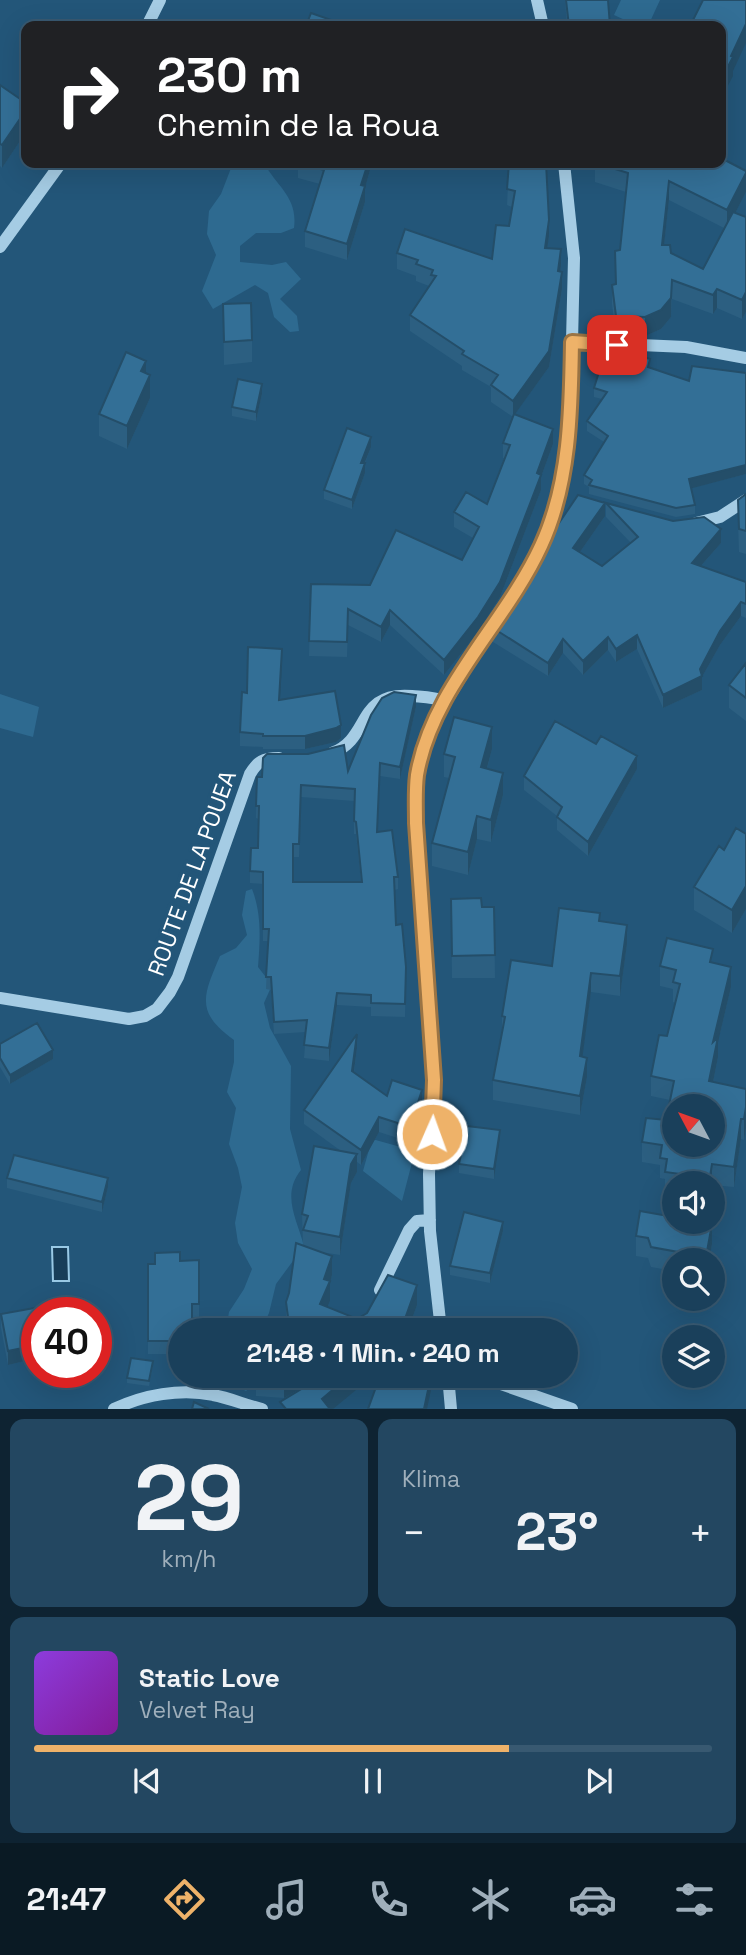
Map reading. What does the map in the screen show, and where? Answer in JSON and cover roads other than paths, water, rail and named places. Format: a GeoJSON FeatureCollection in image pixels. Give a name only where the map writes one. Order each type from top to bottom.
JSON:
{"type":"FeatureCollection","features":[{"type":"Feature","properties":{"kind":"street"},"geometry":{"type":"LineString","coordinates":[[150,21],[160,0]]}},
{"type":"Feature","properties":{"kind":"street"},"geometry":{"type":"LineString","coordinates":[[537,0],[542,21]]}},
{"type":"Feature","properties":{"kind":"street"},"geometry":{"type":"LineString","coordinates":[[0,247],[57,168]]}},
{"type":"Feature","properties":{"kind":"street"},"geometry":{"type":"LineString","coordinates":[[439,1318],[433,1277],[430,1220],[429,1174],[434,1080],[429,983],[418,868],[416,792],[424,750],[445,701],[540,548],[564,496],[574,258],[565,168]]}},
{"type":"Feature","properties":{"kind":"street"},"geometry":{"type":"LineString","coordinates":[[572,342],[686,347],[746,358]]}},
{"type":"Feature","properties":{"kind":"street"},"geometry":{"type":"LineString","coordinates":[[684,525],[710,521],[746,500]]}},
{"type":"Feature","properties":{"kind":"street"},"geometry":{"type":"LineString","coordinates":[[316,756],[341,750],[352,740],[370,710],[381,700],[403,695],[445,701]]}},
{"type":"Feature","properties":{"kind":"street","name":"ROUTE DE LA POUEA"},"geometry":{"type":"LineString","coordinates":[[0,998],[129,1019],[145,1016],[157,1009],[170,992],[188,955],[250,775],[256,764],[264,758],[289,758]]}},
{"type":"Feature","properties":{"kind":"street"},"geometry":{"type":"LineString","coordinates":[[372,1305],[409,1230],[418,1222],[430,1220]]}},
{"type":"Feature","properties":{"kind":"street"},"geometry":{"type":"LineString","coordinates":[[449,1388],[451,1409]]}},
{"type":"Feature","properties":{"kind":"street"},"geometry":{"type":"LineString","coordinates":[[512,1388],[572,1409]]}},
{"type":"Feature","properties":{"kind":"street"},"geometry":{"type":"LineString","coordinates":[[114,1409],[147,1397],[183,1393],[213,1395],[262,1409]]}}]}
